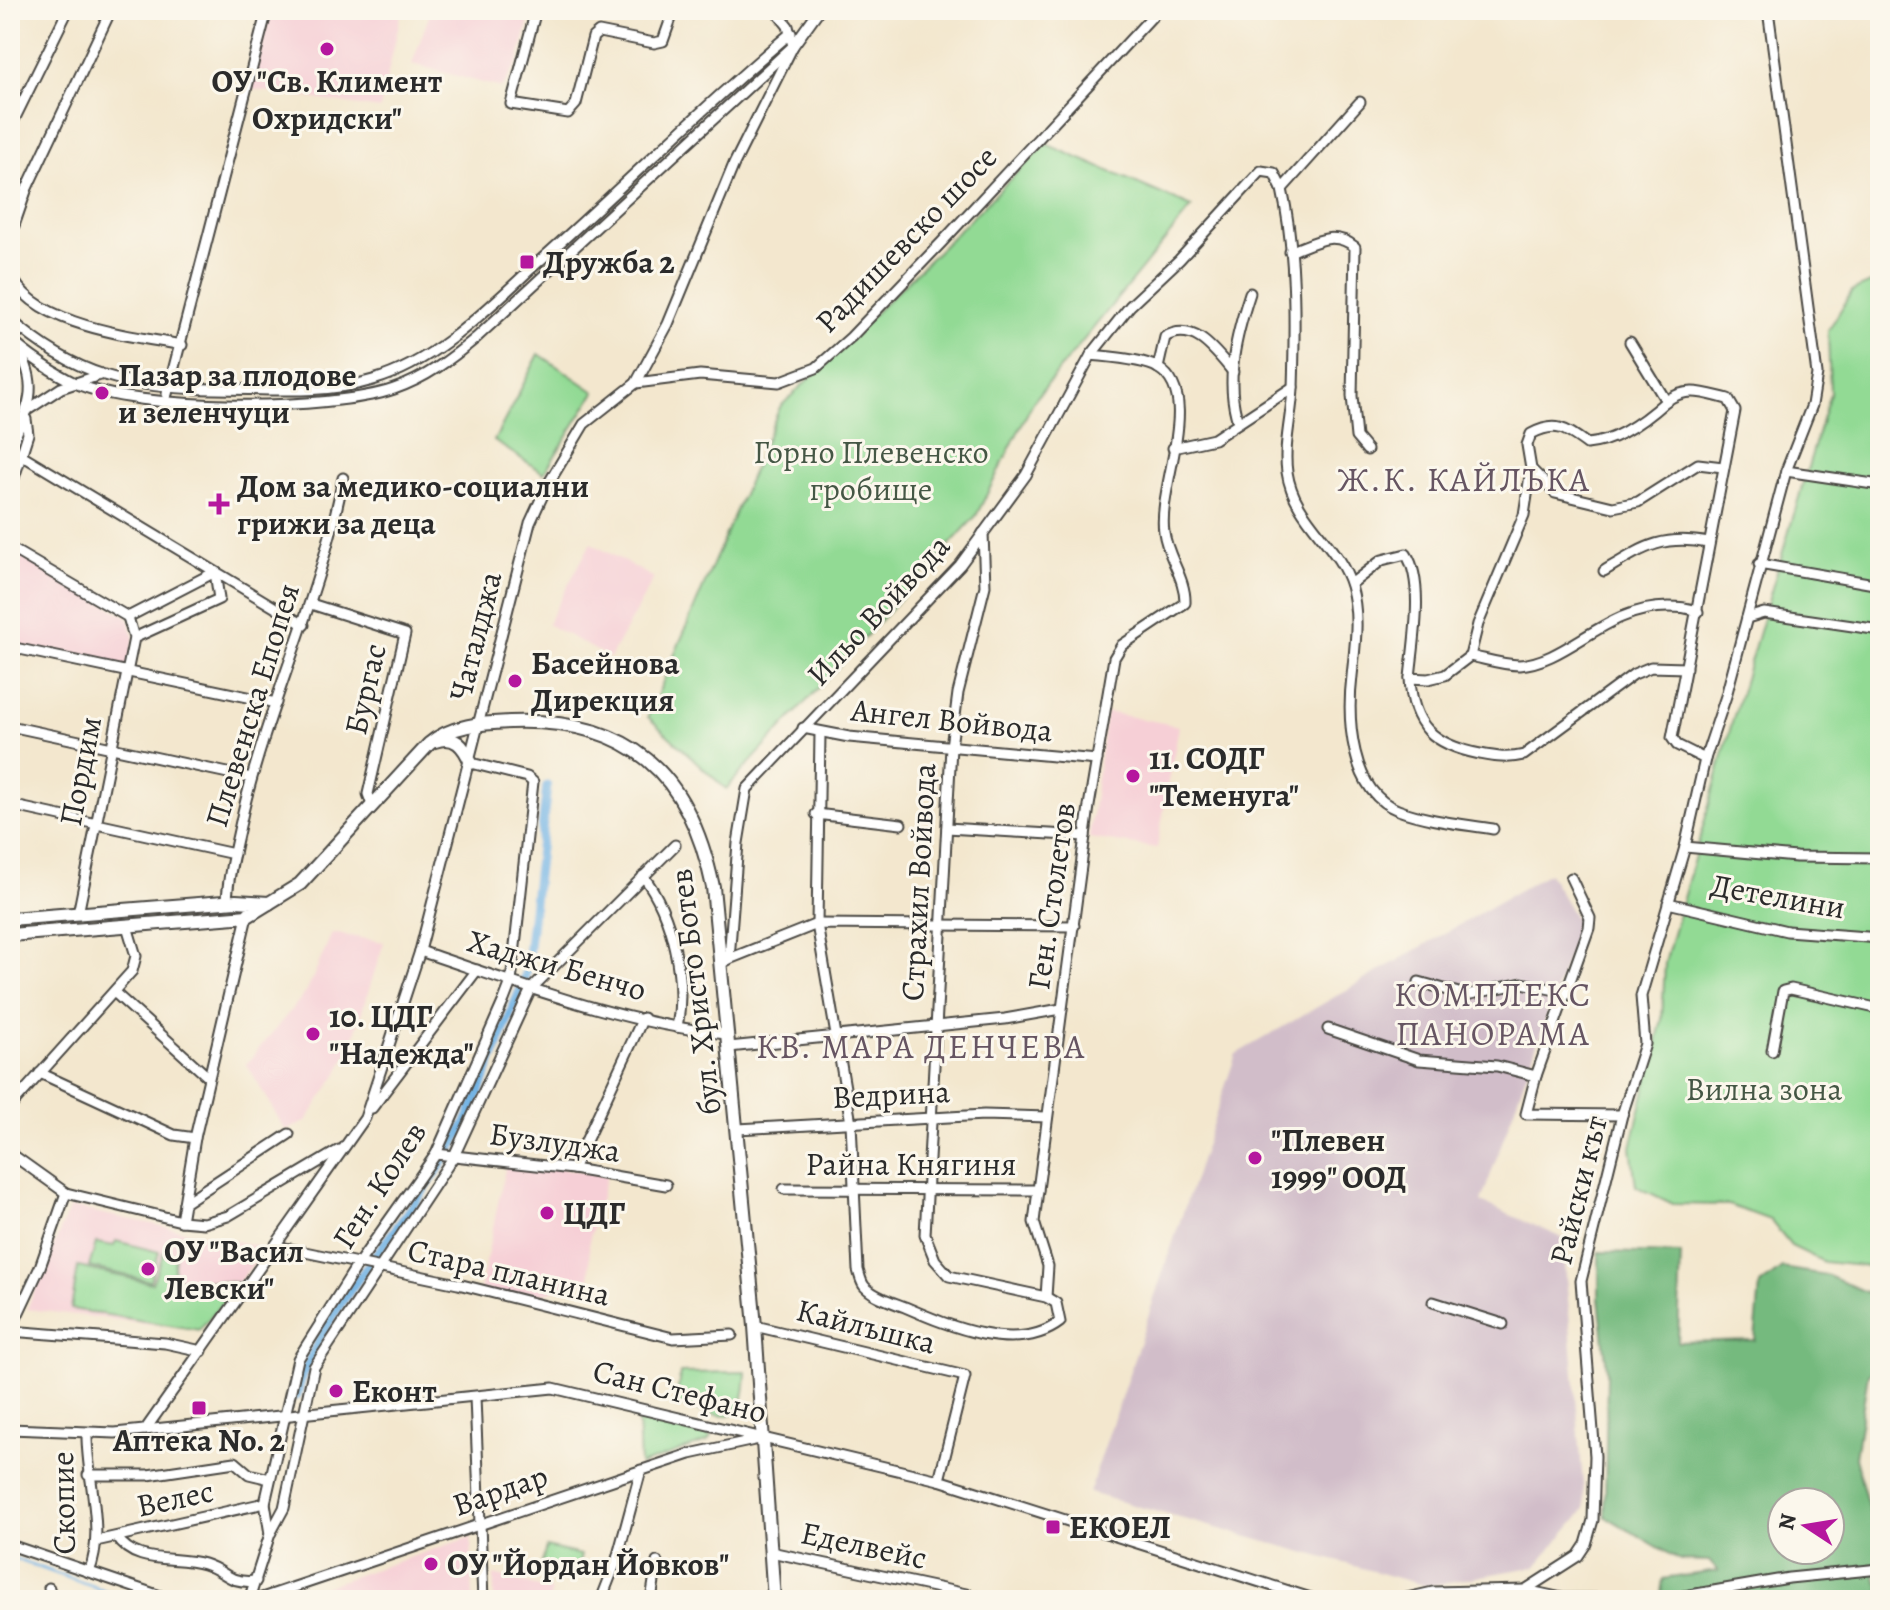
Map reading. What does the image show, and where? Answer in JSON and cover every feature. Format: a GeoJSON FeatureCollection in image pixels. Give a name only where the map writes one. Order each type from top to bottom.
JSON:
{"type":"FeatureCollection","features":[{"type":"Feature","properties":{"kind":"main road","name":"бул. Христо Ботев"},"geometry":{"type":"LineString","coordinates":[[10,935],[248,916],[300,884],[429,744],[446,732],[480,724],[542,721],[583,726],[627,745],[655,763],[685,804],[702,842],[726,961],[728,1041],[755,1326],[774,1600]]}},
{"type":"Feature","properties":{"kind":"main road"},"geometry":{"type":"LineString","coordinates":[[429,744],[445,738],[455,740],[464,748],[471,763]]}},
{"type":"Feature","properties":{"kind":"main road"},"geometry":{"type":"LineString","coordinates":[[10,919],[227,902],[269,903]]}},
{"type":"Feature","properties":{"kind":"main road"},"geometry":{"type":"LineString","coordinates":[[155,907],[157,924]]}},
{"type":"Feature","properties":{"kind":"street"},"geometry":{"type":"LineString","coordinates":[[10,128],[68,10]]}},
{"type":"Feature","properties":{"kind":"street"},"geometry":{"type":"LineString","coordinates":[[10,237],[27,188],[111,10]]}},
{"type":"Feature","properties":{"kind":"street"},"geometry":{"type":"LineString","coordinates":[[164,402],[182,345],[267,10]]}},
{"type":"Feature","properties":{"kind":"street"},"geometry":{"type":"LineString","coordinates":[[536,10],[511,104],[568,113],[576,104],[593,37],[599,32],[654,43],[663,41],[674,10]]}},
{"type":"Feature","properties":{"kind":"street"},"geometry":{"type":"LineString","coordinates":[[775,10],[790,34],[793,46]]}},
{"type":"Feature","properties":{"kind":"street"},"geometry":{"type":"LineString","coordinates":[[10,319],[46,347],[100,375],[140,386],[169,389],[324,389],[375,380],[402,369],[471,321],[819,10]]}},
{"type":"Feature","properties":{"kind":"street","name":"Радишевско шосе"},"geometry":{"type":"LineString","coordinates":[[636,383],[700,375],[779,382],[816,368],[851,337],[1158,10]]}},
{"type":"Feature","properties":{"kind":"street","name":"Райски кът"},"geometry":{"type":"LineString","coordinates":[[1525,1590],[1578,1556],[1593,1520],[1595,1456],[1581,1281],[1622,1115],[1645,1044],[1641,996],[1685,847],[1705,759],[1747,618],[1759,564],[1786,471],[1812,405],[1816,351],[1768,10]]}},
{"type":"Feature","properties":{"kind":"street"},"geometry":{"type":"LineString","coordinates":[[13,342],[75,383],[126,397],[164,402],[344,401],[391,390],[434,370],[476,338],[793,46],[810,19]]}},
{"type":"Feature","properties":{"kind":"street","name":"Чаталджа"},"geometry":{"type":"LineString","coordinates":[[365,1118],[420,951],[471,763],[530,523],[547,486],[584,424],[636,383],[668,324],[734,164],[793,46]]}},
{"type":"Feature","properties":{"kind":"street"},"geometry":{"type":"LineString","coordinates":[[1360,102],[1282,189],[1290,252],[1293,387],[1286,470],[1296,504],[1351,584],[1357,631],[1348,711],[1351,741],[1359,766],[1380,798],[1395,809],[1493,829]]}},
{"type":"Feature","properties":{"kind":"street","name":"Ильо Войвода"},"geometry":{"type":"LineString","coordinates":[[726,961],[747,789],[960,565],[1026,475],[1091,355],[1130,306],[1179,260],[1261,171],[1274,173],[1282,189]]}},
{"type":"Feature","properties":{"kind":"street"},"geometry":{"type":"LineString","coordinates":[[1290,252],[1332,236],[1345,239],[1355,247],[1352,396],[1356,437],[1367,450]]}},
{"type":"Feature","properties":{"kind":"street"},"geometry":{"type":"LineString","coordinates":[[10,273],[36,304],[63,319],[182,345]]}},
{"type":"Feature","properties":{"kind":"street"},"geometry":{"type":"LineString","coordinates":[[1238,422],[1233,407],[1233,372],[1237,331],[1250,293]]}},
{"type":"Feature","properties":{"kind":"street"},"geometry":{"type":"LineString","coordinates":[[1158,368],[1165,337],[1175,331],[1186,332],[1207,342],[1233,372]]}},
{"type":"Feature","properties":{"kind":"street"},"geometry":{"type":"LineString","coordinates":[[10,332],[27,369],[28,414],[28,434],[10,490]]}},
{"type":"Feature","properties":{"kind":"street"},"geometry":{"type":"LineString","coordinates":[[1630,342],[1666,401]]}},
{"type":"Feature","properties":{"kind":"street"},"geometry":{"type":"LineString","coordinates":[[1091,355],[1158,368],[1173,386],[1182,406],[1173,448],[1214,439],[1293,387]]}},
{"type":"Feature","properties":{"kind":"street"},"geometry":{"type":"LineString","coordinates":[[100,375],[39,399],[10,448],[304,625]]}},
{"type":"Feature","properties":{"kind":"street"},"geometry":{"type":"LineString","coordinates":[[1410,678],[1428,679],[1445,675],[1470,656],[1478,624],[1524,515],[1531,469],[1527,445],[1531,434],[1552,425],[1562,426],[1587,444],[1601,443],[1623,432],[1680,387],[1693,390],[1734,404],[1698,612],[1672,738],[1677,745],[1705,759]]}},
{"type":"Feature","properties":{"kind":"street","name":"Ген. Столетов"},"geometry":{"type":"LineString","coordinates":[[856,1190],[858,1270],[866,1288],[922,1314],[979,1334],[1011,1337],[1044,1332],[1060,1322],[1056,1303],[1046,1297],[1048,1266],[1034,1222],[1047,1117],[1085,836],[1114,658],[1122,645],[1185,603],[1185,590],[1164,532],[1165,498],[1173,448]]}},
{"type":"Feature","properties":{"kind":"street"},"geometry":{"type":"LineString","coordinates":[[1531,469],[1555,493],[1613,507],[1638,502],[1698,464],[1723,467]]}},
{"type":"Feature","properties":{"kind":"street"},"geometry":{"type":"LineString","coordinates":[[1786,471],[1880,485]]}},
{"type":"Feature","properties":{"kind":"street","name":"Плевенска Епопея"},"geometry":{"type":"LineString","coordinates":[[227,902],[251,778],[334,529],[343,478]]}},
{"type":"Feature","properties":{"kind":"street","name":"Страхил Войвода"},"geometry":{"type":"LineString","coordinates":[[983,533],[985,586],[958,693],[951,747],[925,1235],[935,1260],[949,1276],[1046,1297]]}},
{"type":"Feature","properties":{"kind":"street"},"geometry":{"type":"LineString","coordinates":[[1604,571],[1663,540],[1681,538],[1709,543]]}},
{"type":"Feature","properties":{"kind":"street"},"geometry":{"type":"LineString","coordinates":[[10,548],[128,617],[215,572]]}},
{"type":"Feature","properties":{"kind":"street"},"geometry":{"type":"LineString","coordinates":[[1351,584],[1382,560],[1396,555],[1406,554],[1414,565],[1411,703],[1427,730],[1455,749],[1509,759],[1524,755],[1634,674],[1651,667],[1686,668]]}},
{"type":"Feature","properties":{"kind":"street"},"geometry":{"type":"LineString","coordinates":[[1759,564],[1880,585]]}},
{"type":"Feature","properties":{"kind":"street"},"geometry":{"type":"LineString","coordinates":[[134,638],[219,599],[215,572]]}},
{"type":"Feature","properties":{"kind":"street","name":"Бургас"},"geometry":{"type":"LineString","coordinates":[[311,604],[405,634],[368,794],[372,805]]}},
{"type":"Feature","properties":{"kind":"street"},"geometry":{"type":"LineString","coordinates":[[1470,656],[1519,665],[1555,653],[1609,620],[1637,612],[1679,607],[1698,612]]}},
{"type":"Feature","properties":{"kind":"street"},"geometry":{"type":"LineString","coordinates":[[1747,618],[1764,613],[1880,630]]}},
{"type":"Feature","properties":{"kind":"street","name":"Пордим"},"geometry":{"type":"LineString","coordinates":[[78,914],[134,638],[128,617]]}},
{"type":"Feature","properties":{"kind":"street"},"geometry":{"type":"LineString","coordinates":[[10,647],[276,703]]}},
{"type":"Feature","properties":{"kind":"street"},"geometry":{"type":"LineString","coordinates":[[10,726],[251,778]]}},
{"type":"Feature","properties":{"kind":"street","name":"Ангел Войвода"},"geometry":{"type":"LineString","coordinates":[[803,728],[820,733],[1097,760]]}},
{"type":"Feature","properties":{"kind":"street"},"geometry":{"type":"LineString","coordinates":[[820,733],[816,814],[817,924],[851,1123],[856,1190]]}},
{"type":"Feature","properties":{"kind":"street","name":"Ген. Колев"},"geometry":{"type":"LineString","coordinates":[[249,1600],[270,1534],[284,1508],[314,1367],[446,1155],[521,985],[533,782],[527,777],[471,763]]}},
{"type":"Feature","properties":{"kind":"street"},"geometry":{"type":"LineString","coordinates":[[10,805],[234,854]]}},
{"type":"Feature","properties":{"kind":"street"},"geometry":{"type":"LineString","coordinates":[[816,814],[901,824]]}},
{"type":"Feature","properties":{"kind":"street"},"geometry":{"type":"LineString","coordinates":[[947,828],[1085,836]]}},
{"type":"Feature","properties":{"kind":"street"},"geometry":{"type":"LineString","coordinates":[[521,985],[675,845]]}},
{"type":"Feature","properties":{"kind":"street"},"geometry":{"type":"LineString","coordinates":[[1685,847],[1796,857],[1880,858]]}},
{"type":"Feature","properties":{"kind":"street"},"geometry":{"type":"LineString","coordinates":[[643,876],[657,897],[680,975],[682,1001],[677,1027]]}},
{"type":"Feature","properties":{"kind":"street"},"geometry":{"type":"LineString","coordinates":[[1571,878],[1590,918],[1526,1114],[1622,1115]]}},
{"type":"Feature","properties":{"kind":"street"},"geometry":{"type":"LineString","coordinates":[[181,1221],[208,1077],[250,901]]}},
{"type":"Feature","properties":{"kind":"street","name":"Детелини"},"geometry":{"type":"LineString","coordinates":[[1668,903],[1787,931],[1880,938]]}},
{"type":"Feature","properties":{"kind":"street"},"geometry":{"type":"LineString","coordinates":[[726,961],[817,924],[1074,926]]}},
{"type":"Feature","properties":{"kind":"street"},"geometry":{"type":"LineString","coordinates":[[10,1107],[132,971],[136,956],[127,926]]}},
{"type":"Feature","properties":{"kind":"street","name":"Хаджи Бенчо"},"geometry":{"type":"LineString","coordinates":[[420,951],[521,985],[728,1041],[938,1026],[1061,1009]]}},
{"type":"Feature","properties":{"kind":"street","name":"Чаталджа"},"geometry":{"type":"LineString","coordinates":[[145,1430],[365,1118],[477,970]]}},
{"type":"Feature","properties":{"kind":"street"},"geometry":{"type":"LineString","coordinates":[[1419,982],[1466,995],[1522,983],[1565,992]]}},
{"type":"Feature","properties":{"kind":"street","name":"Ген. Колев"},"geometry":{"type":"LineString","coordinates":[[270,1534],[265,1503],[298,1359],[361,1265],[446,1155],[521,985]]}},
{"type":"Feature","properties":{"kind":"street"},"geometry":{"type":"LineString","coordinates":[[1772,1051],[1783,991],[1791,989],[1880,1009]]}},
{"type":"Feature","properties":{"kind":"street"},"geometry":{"type":"LineString","coordinates":[[115,993],[208,1077]]}},
{"type":"Feature","properties":{"kind":"street"},"geometry":{"type":"LineString","coordinates":[[573,1169],[643,1018]]}},
{"type":"Feature","properties":{"kind":"street"},"geometry":{"type":"LineString","coordinates":[[1328,1029],[1419,1060],[1497,1066],[1536,1076]]}},
{"type":"Feature","properties":{"kind":"street"},"geometry":{"type":"LineString","coordinates":[[40,1073],[174,1135],[195,1138]]}},
{"type":"Feature","properties":{"kind":"street","name":"Ведрина"},"geometry":{"type":"LineString","coordinates":[[738,1129],[984,1115],[1047,1117]]}},
{"type":"Feature","properties":{"kind":"street"},"geometry":{"type":"LineString","coordinates":[[184,1203],[289,1134]]}},
{"type":"Feature","properties":{"kind":"street"},"geometry":{"type":"LineString","coordinates":[[10,1153],[66,1193],[181,1221],[204,1223],[228,1216],[345,1147]]}},
{"type":"Feature","properties":{"kind":"street","name":"Бузлуджа"},"geometry":{"type":"LineString","coordinates":[[446,1155],[573,1169],[666,1185]]}},
{"type":"Feature","properties":{"kind":"street","name":"Райна Княгиня"},"geometry":{"type":"LineString","coordinates":[[784,1189],[1038,1190]]}},
{"type":"Feature","properties":{"kind":"street"},"geometry":{"type":"LineString","coordinates":[[66,1193],[40,1267],[10,1331],[165,1343],[202,1351]]}},
{"type":"Feature","properties":{"kind":"street","name":"Стара планина"},"geometry":{"type":"LineString","coordinates":[[276,1246],[458,1284],[673,1338],[732,1335]]}},
{"type":"Feature","properties":{"kind":"street"},"geometry":{"type":"LineString","coordinates":[[1433,1302],[1503,1324]]}},
{"type":"Feature","properties":{"kind":"street","name":"Кайлъшка"},"geometry":{"type":"LineString","coordinates":[[755,1326],[965,1376],[939,1480]]}},
{"type":"Feature","properties":{"kind":"street","name":"Сан Стефано"},"geometry":{"type":"LineString","coordinates":[[10,1429],[87,1433],[145,1430],[553,1388],[939,1480],[1317,1600]]}},
{"type":"Feature","properties":{"kind":"street"},"geometry":{"type":"LineString","coordinates":[[475,1397],[483,1600]]}},
{"type":"Feature","properties":{"kind":"street","name":"Скопие"},"geometry":{"type":"LineString","coordinates":[[87,1433],[88,1475],[96,1541],[96,1556],[89,1572]]}},
{"type":"Feature","properties":{"kind":"street","name":"Вардар"},"geometry":{"type":"LineString","coordinates":[[256,1600],[690,1454],[763,1438]]}},
{"type":"Feature","properties":{"kind":"street"},"geometry":{"type":"LineString","coordinates":[[88,1475],[148,1475],[235,1462],[249,1474],[270,1479]]}},
{"type":"Feature","properties":{"kind":"street"},"geometry":{"type":"LineString","coordinates":[[601,1600],[617,1559],[641,1470]]}},
{"type":"Feature","properties":{"kind":"street","name":"Велес"},"geometry":{"type":"LineString","coordinates":[[96,1541],[265,1503]]}},
{"type":"Feature","properties":{"kind":"street"},"geometry":{"type":"LineString","coordinates":[[117,1537],[123,1546],[167,1562],[199,1562],[235,1582],[256,1581]]}},
{"type":"Feature","properties":{"kind":"street"},"geometry":{"type":"LineString","coordinates":[[10,1545],[172,1600]]}},
{"type":"Feature","properties":{"kind":"street","name":"Еделвейс"},"geometry":{"type":"LineString","coordinates":[[771,1552],[994,1600]]}},
{"type":"Feature","properties":{"kind":"street"},"geometry":{"type":"LineString","coordinates":[[651,1600],[657,1562]]}},
{"type":"Feature","properties":{"kind":"street"},"geometry":{"type":"LineString","coordinates":[[1398,1600],[1433,1592],[1525,1590],[1562,1598],[1667,1599],[1789,1578],[1880,1569]]}},
{"type":"Feature","properties":{"kind":"street"},"geometry":{"type":"LineString","coordinates":[[49,1588],[51,1600]]}},
{"type":"Feature","properties":{"kind":"shaded area","name":"ОУ \"Св. Климент Охридски\""},"geometry":{"type":"Polygon","coordinates":[[[270,10],[402,10],[380,109],[251,89],[270,10]]]}},
{"type":"Feature","properties":{"kind":"shaded area"},"geometry":{"type":"Polygon","coordinates":[[[431,10],[532,10],[518,62],[502,88],[412,64],[431,10]]]}},
{"type":"Feature","properties":{"kind":"shaded area"},"geometry":{"type":"Polygon","coordinates":[[[591,543],[654,578],[610,658],[547,624],[591,543]]]}},
{"type":"Feature","properties":{"kind":"shaded area"},"geometry":{"type":"Polygon","coordinates":[[[10,548],[128,617],[134,638],[126,672],[10,647],[10,548]]]}},
{"type":"Feature","properties":{"kind":"shaded area","name":"11. СОДГ \"Теменуга\""},"geometry":{"type":"Polygon","coordinates":[[[1106,712],[1179,726],[1157,848],[1089,838],[1106,712]]]}},
{"type":"Feature","properties":{"kind":"shaded area"},"geometry":{"type":"Polygon","coordinates":[[[1549,873],[1579,925],[1481,1202],[1563,1238],[1585,1509],[1537,1566],[1427,1586],[1089,1493],[1236,1054],[1549,873]]]}},
{"type":"Feature","properties":{"kind":"shaded area","name":"10. ЦДГ \"Надежда\""},"geometry":{"type":"Polygon","coordinates":[[[332,933],[384,942],[351,1046],[338,1073],[306,1121],[286,1131],[246,1064],[307,991],[332,933]]]}},
{"type":"Feature","properties":{"kind":"shaded area","name":"ЦДГ"},"geometry":{"type":"Polygon","coordinates":[[[507,1160],[607,1175],[589,1241],[590,1279],[520,1301],[480,1290],[507,1160]]]}},
{"type":"Feature","properties":{"kind":"shaded area","name":"ОУ \"Васил Левски\""},"geometry":{"type":"Polygon","coordinates":[[[70,1207],[258,1246],[261,1254],[200,1330],[27,1309],[70,1207]]]}},
{"type":"Feature","properties":{"kind":"shaded area","name":"ОУ \"Йордан Йовков\""},"geometry":{"type":"Polygon","coordinates":[[[471,1537],[473,1600],[290,1600],[357,1575],[471,1537]]]}},
{"type":"Feature","properties":{"kind":"shaded area"},"geometry":{"type":"Polygon","coordinates":[[[494,1575],[551,1590],[550,1600],[494,1600],[494,1575]]]}},
{"type":"Feature","properties":{"kind":"green space","name":"Горно Плевенско гробище"},"geometry":{"type":"Polygon","coordinates":[[[1046,144],[1192,207],[1033,402],[976,516],[726,789],[648,717],[780,407],[1046,144]]]}},
{"type":"Feature","properties":{"kind":"green space","name":"Вилна зона"},"geometry":{"type":"Polygon","coordinates":[[[1880,279],[1880,1268],[1824,1262],[1791,1246],[1770,1220],[1729,1205],[1673,1204],[1636,1186],[1631,1147],[1662,1019],[1665,963],[1733,719],[1830,393],[1828,331],[1852,291],[1880,279]]]}},
{"type":"Feature","properties":{"kind":"green space"},"geometry":{"type":"Polygon","coordinates":[[[539,354],[595,392],[544,473],[494,441],[539,354]]]}},
{"type":"Feature","properties":{"kind":"green space"},"geometry":{"type":"Polygon","coordinates":[[[116,1241],[159,1252],[150,1281],[89,1267],[96,1243],[114,1246],[116,1241]]]}},
{"type":"Feature","properties":{"kind":"green space"},"geometry":{"type":"Polygon","coordinates":[[[164,1252],[175,1255],[173,1278],[240,1283],[199,1330],[71,1309],[78,1267],[152,1283],[164,1252]]]}},
{"type":"Feature","properties":{"kind":"green space"},"geometry":{"type":"Polygon","coordinates":[[[1599,1252],[1681,1254],[1678,1342],[1755,1340],[1760,1285],[1782,1268],[1826,1275],[1880,1298],[1880,1362],[1868,1374],[1855,1457],[1880,1553],[1875,1577],[1880,1586],[1880,1600],[1660,1600],[1663,1579],[1718,1571],[1709,1561],[1680,1560],[1605,1516],[1607,1370],[1599,1298],[1599,1252]]]}},
{"type":"Feature","properties":{"kind":"green space"},"geometry":{"type":"Polygon","coordinates":[[[746,1372],[741,1404],[735,1412],[718,1415],[676,1404],[680,1373],[746,1372]]]}},
{"type":"Feature","properties":{"kind":"green space"},"geometry":{"type":"Polygon","coordinates":[[[638,1419],[704,1431],[711,1437],[707,1442],[640,1465],[638,1419]]]}},
{"type":"Feature","properties":{"kind":"green space"},"geometry":{"type":"Polygon","coordinates":[[[546,1547],[581,1555],[576,1575],[541,1566],[546,1547]]]}},
{"type":"Feature","properties":{"kind":"waterway"},"geometry":{"type":"LineString","coordinates":[[297,1396],[322,1334],[452,1148],[487,1073],[526,973],[547,786]]}},
{"type":"Feature","properties":{"kind":"waterway"},"geometry":{"type":"LineString","coordinates":[[10,1557],[131,1600]]}},
{"type":"Feature","properties":{"kind":"place","name":"ОУ \"Св. Климент Охридски\""},"geometry":{"type":"Point","coordinates":[327,49]}},
{"type":"Feature","properties":{"kind":"place","name":"Дружба 2"},"geometry":{"type":"Point","coordinates":[527,262]}},
{"type":"Feature","properties":{"kind":"place","name":"Пазар за плодове и зеленчуци"},"geometry":{"type":"Point","coordinates":[102,393]}},
{"type":"Feature","properties":{"kind":"place","name":"Дом за медико-социални грижи за деца"},"geometry":{"type":"Point","coordinates":[219,504]}},
{"type":"Feature","properties":{"kind":"place","name":"Басейнова Дирекция"},"geometry":{"type":"Point","coordinates":[515,681]}},
{"type":"Feature","properties":{"kind":"place","name":"11. СОДГ \"Теменуга\""},"geometry":{"type":"Point","coordinates":[1133,776]}},
{"type":"Feature","properties":{"kind":"place","name":"10. ЦДГ \"Надежда\""},"geometry":{"type":"Point","coordinates":[313,1034]}},
{"type":"Feature","properties":{"kind":"place","name":"\"Плевен 1999\" ООД"},"geometry":{"type":"Point","coordinates":[1255,1158]}},
{"type":"Feature","properties":{"kind":"place","name":"ЦДГ"},"geometry":{"type":"Point","coordinates":[547,1213]}},
{"type":"Feature","properties":{"kind":"place","name":"ОУ \"Васил Левски\""},"geometry":{"type":"Point","coordinates":[148,1269]}},
{"type":"Feature","properties":{"kind":"place","name":"Еконт"},"geometry":{"type":"Point","coordinates":[336,1391]}},
{"type":"Feature","properties":{"kind":"place","name":"Аптека No. 2"},"geometry":{"type":"Point","coordinates":[199,1408]}},
{"type":"Feature","properties":{"kind":"place","name":"ЕКОЕЛ"},"geometry":{"type":"Point","coordinates":[1053,1527]}},
{"type":"Feature","properties":{"kind":"place","name":"ОУ \"Йордан Йовков\""},"geometry":{"type":"Point","coordinates":[431,1564]}},
{"type":"Feature","properties":{"kind":"district","name":"Ж.К. КАЙЛЪКА"},"geometry":{"type":"Point","coordinates":[1464,479]}},
{"type":"Feature","properties":{"kind":"district","name":"КОМПЛЕКС ПАНОРАМА"},"geometry":{"type":"Point","coordinates":[1493,1014]}},
{"type":"Feature","properties":{"kind":"district","name":"КВ. МАРА ДЕНЧЕВА"},"geometry":{"type":"Point","coordinates":[921,1046]}}]}
